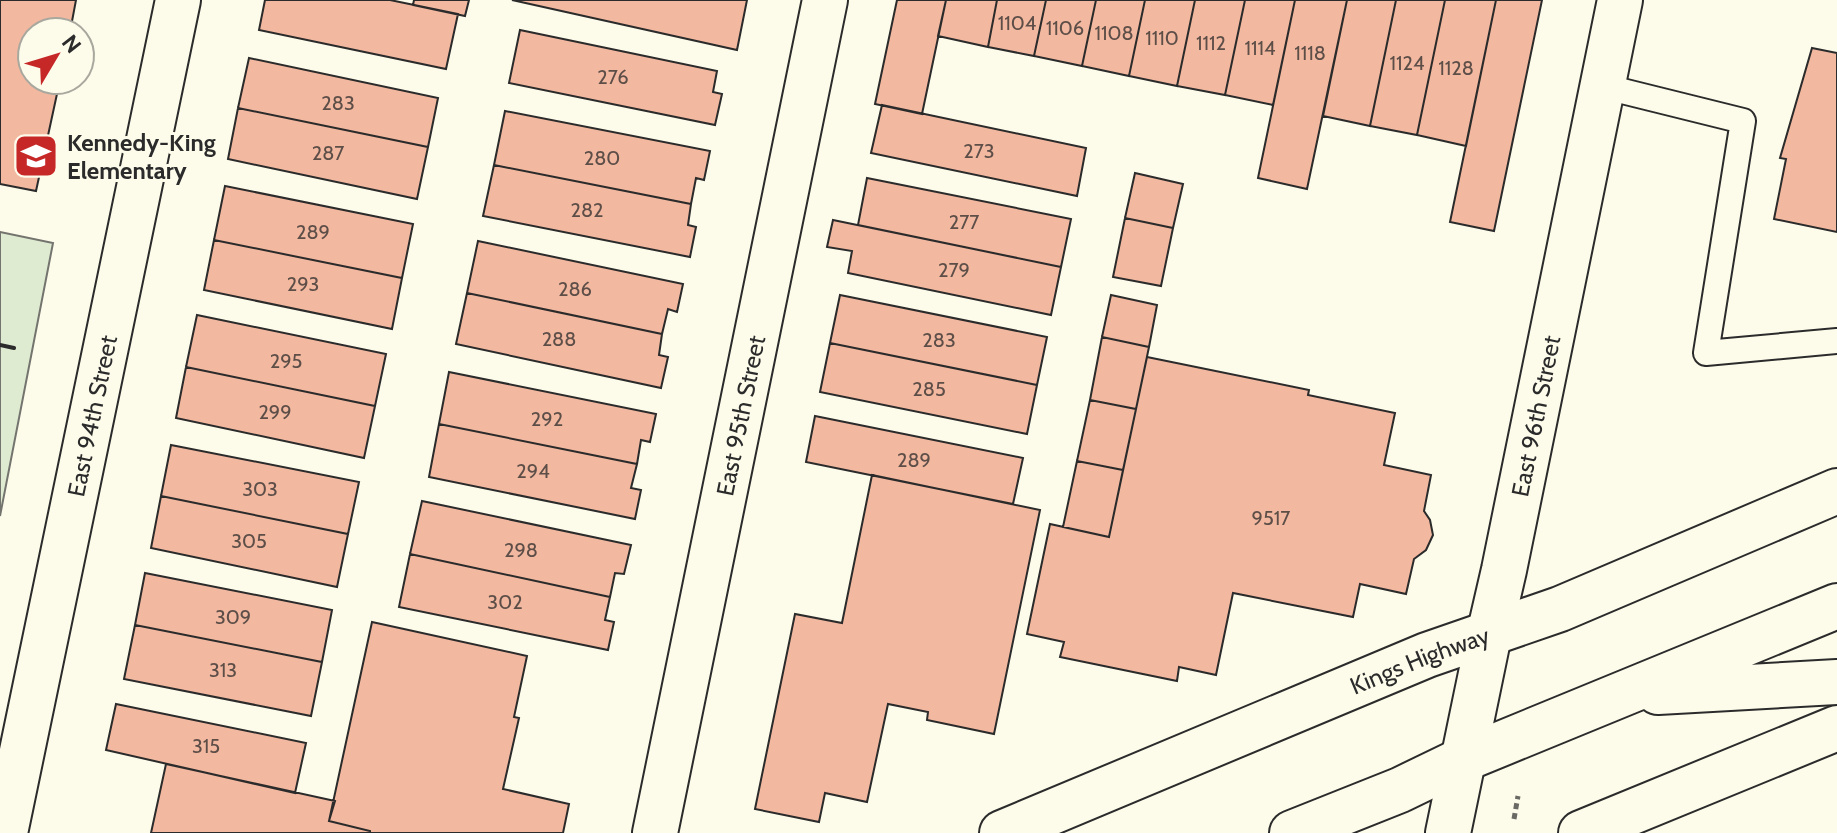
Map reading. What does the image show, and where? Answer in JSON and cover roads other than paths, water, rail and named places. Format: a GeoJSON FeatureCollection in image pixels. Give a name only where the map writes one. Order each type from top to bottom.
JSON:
{"type":"FeatureCollection","features":[{"type":"Feature","properties":{"kind":"street","name":"East 94th Street"},"geometry":{"type":"LineString","coordinates":[[5,833],[178,0]]}},
{"type":"Feature","properties":{"kind":"street","name":"East 95th Street"},"geometry":{"type":"LineString","coordinates":[[655,833],[825,0]]}},
{"type":"Feature","properties":{"kind":"street","name":"East 96th Street"},"geometry":{"type":"LineString","coordinates":[[1448,833],[1620,0]]}},
{"type":"Feature","properties":{"kind":"street","name":"Kings Highway"},"geometry":{"type":"LineString","coordinates":[[1002,833],[1427,655],[1560,609],[1837,491]]}},
{"type":"Feature","properties":{"kind":"street"},"geometry":{"type":"LineString","coordinates":[[1292,833],[1837,606]]}},
{"type":"Feature","properties":{"kind":"street"},"geometry":{"type":"LineString","coordinates":[[1623,694],[1837,682]]}},
{"type":"Feature","properties":{"kind":"street"},"geometry":{"type":"LineString","coordinates":[[1581,833],[1837,728]]}},
{"type":"Feature","properties":{"kind":"lane"},"geometry":{"type":"LineString","coordinates":[[1602,86],[1743,121],[1706,353],[1837,341]]}},
{"type":"Feature","properties":{"kind":"place","name":"Kennedy-King Elementary"},"geometry":{"type":"Point","coordinates":[36,156]}}]}
